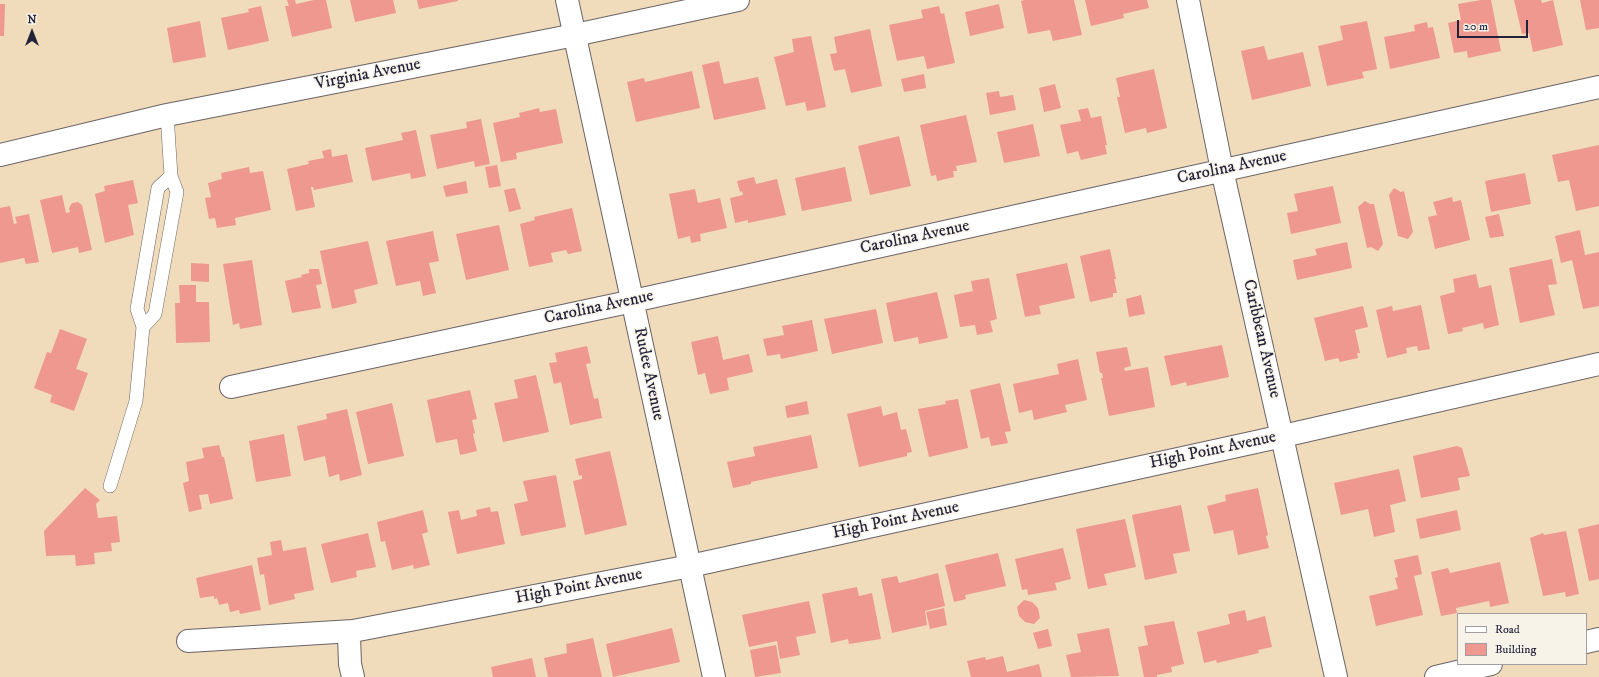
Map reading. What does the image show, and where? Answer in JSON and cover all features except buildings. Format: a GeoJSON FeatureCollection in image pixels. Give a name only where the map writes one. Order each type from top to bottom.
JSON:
{"type":"FeatureCollection","features":[{"type":"Feature","properties":{"kind":"street","name":"Rudee Avenue"},"geometry":{"type":"LineString","coordinates":[[568,0],[714,677]]}},
{"type":"Feature","properties":{"kind":"street","name":"Virginia Avenue"},"geometry":{"type":"LineString","coordinates":[[0,156],[167,115],[575,35],[738,0]]}},
{"type":"Feature","properties":{"kind":"street","name":"Caribbean Avenue"},"geometry":{"type":"LineString","coordinates":[[1188,0],[1222,170],[1336,677]]}},
{"type":"Feature","properties":{"kind":"street","name":"Carolina Avenue"},"geometry":{"type":"LineString","coordinates":[[231,387],[633,301],[1599,87]]}},
{"type":"Feature","properties":{"kind":"street","name":"High Point Avenue"},"geometry":{"type":"LineString","coordinates":[[188,641],[354,631],[690,566],[1282,436],[1599,364]]}},
{"type":"Feature","properties":{"kind":"street"},"geometry":{"type":"LineString","coordinates":[[353,677],[350,664],[349,636],[354,631]]}},
{"type":"Feature","properties":{"kind":"street"},"geometry":{"type":"LineString","coordinates":[[1587,642],[1599,639]]}},
{"type":"Feature","properties":{"kind":"street"},"geometry":{"type":"LineString","coordinates":[[1436,677],[1487,665]]}},
{"type":"Feature","properties":{"kind":"lane"},"geometry":{"type":"LineString","coordinates":[[143,327],[155,314],[177,192],[171,176],[167,115]]}},
{"type":"Feature","properties":{"kind":"lane"},"geometry":{"type":"LineString","coordinates":[[110,486],[136,401],[143,327],[137,309],[158,188],[171,176]]}}]}
